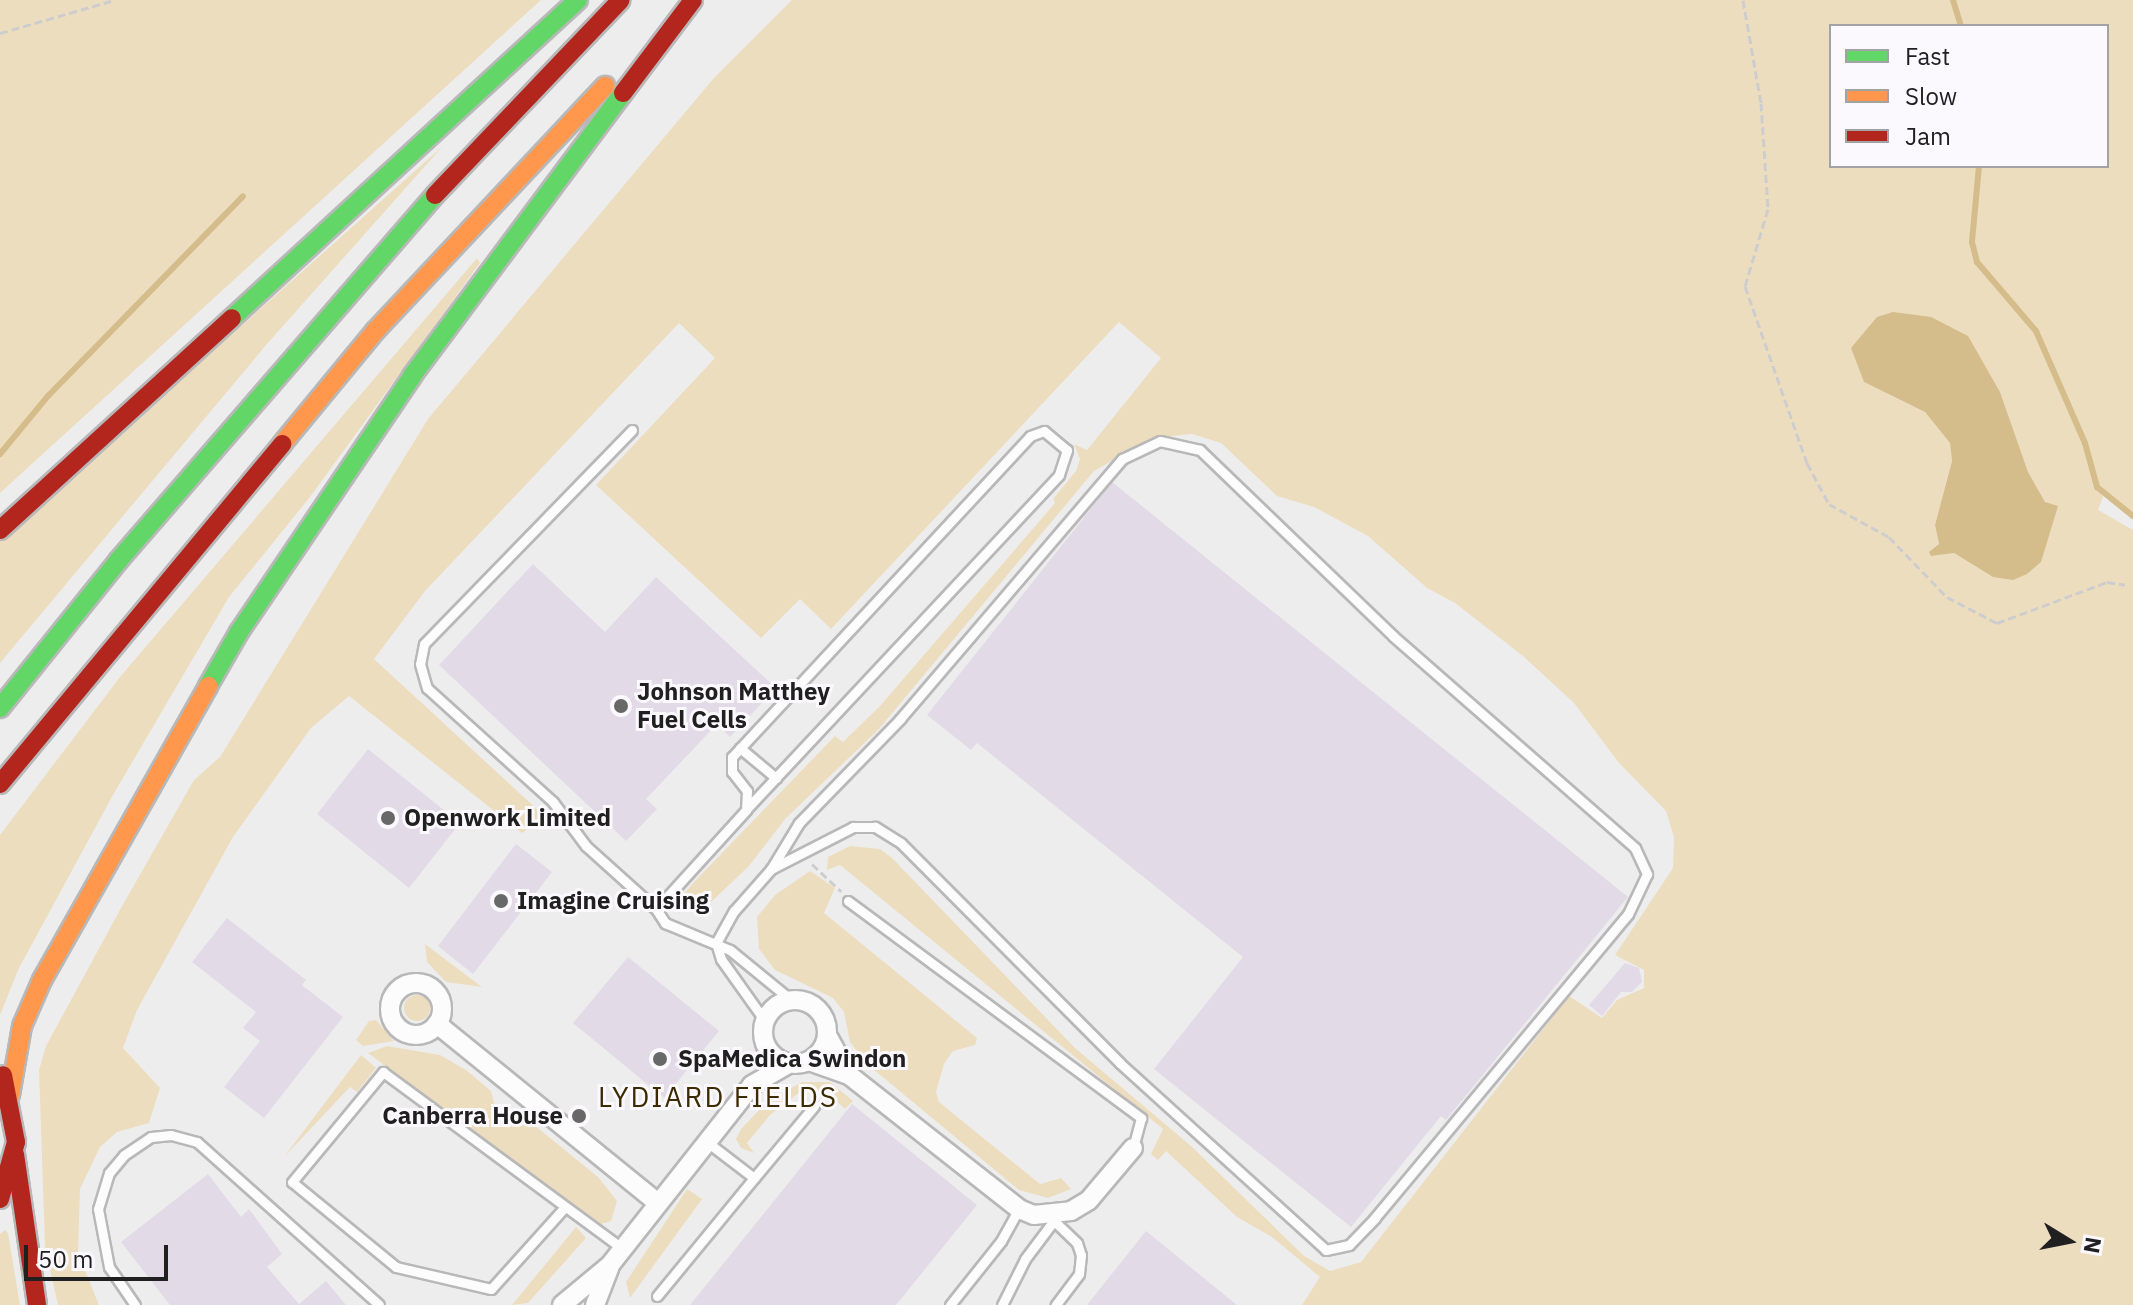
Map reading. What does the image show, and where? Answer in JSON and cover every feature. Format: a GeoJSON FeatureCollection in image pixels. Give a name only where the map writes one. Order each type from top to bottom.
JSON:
{"type":"FeatureCollection","features":[{"type":"Feature","properties":{"kind":"main road"},"geometry":{"type":"LineString","coordinates":[[0,530],[578,0]]}},
{"type":"Feature","properties":{"kind":"main road"},"geometry":{"type":"LineString","coordinates":[[0,708],[118,561],[421,211],[621,0]]}},
{"type":"Feature","properties":{"kind":"main road"},"geometry":{"type":"LineString","coordinates":[[0,784],[376,330],[690,0]]}},
{"type":"Feature","properties":{"kind":"main road"},"geometry":{"type":"LineString","coordinates":[[37,1305],[15,1154],[10,1095],[22,1026],[42,980],[246,621],[412,376],[690,0]]}},
{"type":"Feature","properties":{"kind":"main road"},"geometry":{"type":"LineString","coordinates":[[0,1067],[10,1095]]}},
{"type":"Feature","properties":{"kind":"main road"},"geometry":{"type":"LineString","coordinates":[[0,1199],[15,1154]]}},
{"type":"Feature","properties":{"kind":"street"},"geometry":{"type":"LineString","coordinates":[[562,1305],[610,1265],[752,1085],[765,1043],[765,1021],[778,1004],[791,1000],[816,1008],[849,1075]]}},
{"type":"Feature","properties":{"kind":"street"},"geometry":{"type":"LineString","coordinates":[[437,1024],[658,1203]]}},
{"type":"Feature","properties":{"kind":"street"},"geometry":{"type":"LineString","coordinates":[[809,1061],[827,1035]]}},
{"type":"Feature","properties":{"kind":"street"},"geometry":{"type":"LineString","coordinates":[[765,1043],[778,1059],[790,1063]]}},
{"type":"Feature","properties":{"kind":"street"},"geometry":{"type":"LineString","coordinates":[[752,1085],[790,1063],[809,1061],[849,1075],[1019,1209],[1052,1217],[1071,1211],[1089,1200],[1133,1148]]}},
{"type":"Feature","properties":{"kind":"street"},"geometry":{"type":"LineString","coordinates":[[595,1305],[610,1265]]}},
{"type":"Feature","properties":{"kind":"lane"},"geometry":{"type":"LineString","coordinates":[[632,430],[424,644],[420,664],[427,688],[553,802],[586,846],[656,909],[674,930],[716,943],[754,966],[791,1000]]}},
{"type":"Feature","properties":{"kind":"lane"},"geometry":{"type":"LineString","coordinates":[[656,909],[1059,475],[1067,458],[1056,436],[1044,431],[1030,436],[740,748],[730,765],[747,791],[746,810]]}},
{"type":"Feature","properties":{"kind":"lane"},"geometry":{"type":"LineString","coordinates":[[716,943],[743,898],[771,869],[799,823],[900,719],[1122,459],[1160,441],[1200,450],[1393,636],[1635,848],[1647,874],[1628,914],[1375,1218],[1349,1245],[1326,1250],[1120,1063],[901,843],[875,827],[853,827],[802,857],[771,869]]}},
{"type":"Feature","properties":{"kind":"lane"},"geometry":{"type":"LineString","coordinates":[[740,748],[776,778]]}},
{"type":"Feature","properties":{"kind":"lane"},"geometry":{"type":"LineString","coordinates":[[848,901],[1141,1118],[1133,1148]]}},
{"type":"Feature","properties":{"kind":"lane"},"geometry":{"type":"LineString","coordinates":[[716,943],[727,972],[765,1021]]}},
{"type":"Feature","properties":{"kind":"lane"},"geometry":{"type":"LineString","coordinates":[[564,1208],[491,1289],[396,1267],[292,1182],[383,1072],[623,1249]]}},
{"type":"Feature","properties":{"kind":"lane"},"geometry":{"type":"LineString","coordinates":[[657,1296],[814,1106]]}},
{"type":"Feature","properties":{"kind":"lane"},"geometry":{"type":"LineString","coordinates":[[135,1305],[109,1267],[98,1209],[109,1173],[124,1155],[151,1137],[171,1135],[197,1142],[379,1305]]}},
{"type":"Feature","properties":{"kind":"lane"},"geometry":{"type":"LineString","coordinates":[[707,1142],[754,1178]]}},
{"type":"Feature","properties":{"kind":"lane"},"geometry":{"type":"LineString","coordinates":[[950,1305],[1001,1241],[1019,1209]]}},
{"type":"Feature","properties":{"kind":"lane"},"geometry":{"type":"LineString","coordinates":[[1002,1305],[1025,1259],[1052,1217],[1081,1255],[1079,1274],[1056,1305]]}},
{"type":"Feature","properties":{"kind":"path"},"geometry":{"type":"LineString","coordinates":[[0,33],[114,0]]}},
{"type":"Feature","properties":{"kind":"path"},"geometry":{"type":"LineString","coordinates":[[1743,0],[1761,103],[1768,209],[1745,286],[1807,463],[1829,504],[1889,537],[1947,597],[1997,623],[2107,582],[2125,585]]}},
{"type":"Feature","properties":{"kind":"path"},"geometry":{"type":"LineString","coordinates":[[802,857],[848,901]]}},
{"type":"Feature","properties":{"kind":"shaded area"},"geometry":{"type":"Polygon","coordinates":[[[0,0],[541,0],[0,493],[0,0]]]}},
{"type":"Feature","properties":{"kind":"shaded area"},"geometry":{"type":"Polygon","coordinates":[[[792,0],[2133,0],[2133,516],[2104,494],[2098,510],[2133,530],[2133,1305],[1302,1305],[1320,1277],[1272,1237],[1237,1217],[1166,1151],[1158,1160],[1151,1154],[1163,1129],[840,865],[827,870],[828,857],[850,846],[880,849],[892,858],[1075,1048],[1191,1146],[1304,1256],[1330,1271],[1361,1262],[1569,996],[1602,1018],[1617,1000],[1644,988],[1644,970],[1615,955],[1673,868],[1674,837],[1666,811],[1619,763],[1574,703],[1523,656],[1455,603],[1427,588],[1368,536],[1314,507],[1277,496],[1221,443],[1192,434],[1152,438],[1094,471],[878,730],[786,818],[749,866],[710,903],[678,913],[677,902],[694,882],[835,736],[843,742],[880,706],[1055,503],[1053,499],[1076,471],[1080,459],[1074,444],[1087,450],[1161,358],[1119,322],[831,629],[800,599],[761,638],[596,485],[715,358],[679,323],[425,591],[374,659],[540,812],[536,822],[522,833],[349,696],[311,728],[233,837],[137,1010],[123,1048],[160,1088],[149,1123],[117,1132],[100,1147],[80,1189],[78,1253],[99,1305],[58,1305],[45,1247],[39,1070],[46,1046],[194,780],[220,757],[428,419],[713,79],[792,0]],[[1851,347],[1864,382],[1925,412],[1950,443],[1952,460],[1935,525],[1939,544],[1932,556],[1954,553],[1993,577],[2027,574],[2041,562],[2053,516],[2028,472],[2000,392],[1851,347]]]}},
{"type":"Feature","properties":{"kind":"shaded area"},"geometry":{"type":"Polygon","coordinates":[[[443,146],[267,344],[0,663],[0,541],[443,146]]]}},
{"type":"Feature","properties":{"kind":"shaded area"},"geometry":{"type":"Polygon","coordinates":[[[477,258],[480,263],[310,497],[229,597],[113,795],[19,968],[0,1015],[0,835],[120,677],[477,258]]]}},
{"type":"Feature","properties":{"kind":"shaded area"},"geometry":{"type":"Polygon","coordinates":[[[1893,312],[1931,317],[1968,336],[2000,392],[2028,472],[2045,502],[2058,506],[2041,562],[2027,574],[2013,580],[1993,577],[1954,553],[1931,556],[1929,552],[1939,544],[1935,525],[1952,461],[1950,443],[1925,412],[1864,382],[1851,348],[1877,317],[1893,312]]]}},
{"type":"Feature","properties":{"kind":"shaded area"},"geometry":{"type":"Polygon","coordinates":[[[810,871],[835,888],[824,913],[977,1038],[975,1045],[953,1051],[944,1064],[936,1092],[939,1102],[1040,1184],[1061,1178],[1071,1189],[1048,1198],[1019,1190],[867,1064],[850,1042],[844,1012],[833,998],[775,970],[759,949],[757,917],[775,895],[810,871]]]}},
{"type":"Feature","properties":{"kind":"shaded area"},"geometry":{"type":"Polygon","coordinates":[[[425,944],[482,987],[446,982],[427,962],[425,944]]]}},
{"type":"Feature","properties":{"kind":"shaded area"},"geometry":{"type":"Polygon","coordinates":[[[417,995],[426,999],[430,1008],[426,1017],[417,1021],[408,1017],[404,1008],[408,999],[417,995]]]}},
{"type":"Feature","properties":{"kind":"shaded area"},"geometry":{"type":"Polygon","coordinates":[[[376,1020],[394,1041],[363,1046],[356,1040],[369,1021],[376,1020]]]}},
{"type":"Feature","properties":{"kind":"shaded area"},"geometry":{"type":"Polygon","coordinates":[[[387,1046],[440,1055],[466,1070],[491,1091],[494,1103],[517,1121],[528,1120],[598,1177],[617,1201],[611,1221],[601,1224],[586,1215],[368,1053],[387,1046]]]}},
{"type":"Feature","properties":{"kind":"shaded area"},"geometry":{"type":"Polygon","coordinates":[[[361,1055],[376,1068],[357,1092],[350,1087],[284,1157],[361,1055]]]}},
{"type":"Feature","properties":{"kind":"shaded area"},"geometry":{"type":"Polygon","coordinates":[[[802,1082],[830,1082],[853,1101],[845,1109],[830,1095],[804,1089],[770,1115],[747,1143],[754,1153],[741,1148],[736,1139],[741,1129],[767,1102],[802,1082]]]}},
{"type":"Feature","properties":{"kind":"shaded area"},"geometry":{"type":"Polygon","coordinates":[[[687,1189],[702,1199],[630,1298],[626,1282],[687,1189]]]}},
{"type":"Feature","properties":{"kind":"shaded area"},"geometry":{"type":"Polygon","coordinates":[[[576,1227],[586,1238],[528,1303],[512,1305],[576,1227]]]}},
{"type":"Feature","properties":{"kind":"shaded area"},"geometry":{"type":"Polygon","coordinates":[[[5,1230],[20,1305],[0,1305],[0,1234],[5,1230]]]}},
{"type":"Feature","properties":{"kind":"building"},"geometry":{"type":"Polygon","coordinates":[[[1112,482],[1628,897],[1446,1120],[1441,1116],[1351,1227],[1154,1069],[1243,957],[977,743],[971,750],[927,715],[1112,482]]]}},
{"type":"Feature","properties":{"kind":"building","name":"Johnson Matthey Fuel Cells"},"geometry":{"type":"Polygon","coordinates":[[[533,564],[605,632],[656,577],[776,688],[730,737],[717,724],[646,799],[657,809],[626,841],[439,665],[533,564]]]}},
{"type":"Feature","properties":{"kind":"building","name":"Openwork Limited"},"geometry":{"type":"Polygon","coordinates":[[[368,749],[460,823],[409,888],[317,814],[368,749]]]}},
{"type":"Feature","properties":{"kind":"building","name":"Imagine Cruising"},"geometry":{"type":"Polygon","coordinates":[[[516,844],[552,872],[473,974],[438,946],[516,844]]]}},
{"type":"Feature","properties":{"kind":"building"},"geometry":{"type":"Polygon","coordinates":[[[227,918],[306,980],[302,985],[343,1017],[264,1118],[224,1087],[260,1041],[243,1028],[256,1012],[192,962],[227,918]]]}},
{"type":"Feature","properties":{"kind":"building"},"geometry":{"type":"Polygon","coordinates":[[[628,957],[719,1031],[664,1098],[573,1023],[628,957]]]}},
{"type":"Feature","properties":{"kind":"building"},"geometry":{"type":"Polygon","coordinates":[[[1625,963],[1639,968],[1642,982],[1632,992],[1621,992],[1602,1016],[1589,1005],[1625,963]]]}},
{"type":"Feature","properties":{"kind":"building"},"geometry":{"type":"Polygon","coordinates":[[[852,1104],[977,1205],[896,1305],[690,1305],[852,1104]]]}},
{"type":"Feature","properties":{"kind":"building"},"geometry":{"type":"Polygon","coordinates":[[[208,1174],[241,1217],[249,1209],[282,1254],[267,1267],[299,1304],[326,1281],[346,1305],[170,1305],[121,1242],[208,1174]]]}},
{"type":"Feature","properties":{"kind":"building"},"geometry":{"type":"Polygon","coordinates":[[[1146,1231],[1237,1305],[1087,1305],[1146,1231]]]}},
{"type":"Feature","properties":{"kind":"waterway"},"geometry":{"type":"LineString","coordinates":[[1953,0],[1960,24]]}},
{"type":"Feature","properties":{"kind":"waterway"},"geometry":{"type":"LineString","coordinates":[[1979,168],[1972,242],[1977,262],[2036,331],[2085,443],[2097,487],[2133,516]]}},
{"type":"Feature","properties":{"kind":"waterway"},"geometry":{"type":"LineString","coordinates":[[0,454],[48,396],[243,196]]}},
{"type":"Feature","properties":{"kind":"traffic: fast"},"geometry":{"type":"LineString","coordinates":[[232,318],[578,0]]}},
{"type":"Feature","properties":{"kind":"traffic: fast"},"geometry":{"type":"LineString","coordinates":[[208,686],[239,632],[412,376],[623,93]]}},
{"type":"Feature","properties":{"kind":"traffic: fast"},"geometry":{"type":"LineString","coordinates":[[0,708],[118,561],[435,195]]}},
{"type":"Feature","properties":{"kind":"traffic: slow"},"geometry":{"type":"LineString","coordinates":[[282,444],[376,330],[605,86]]}},
{"type":"Feature","properties":{"kind":"traffic: slow"},"geometry":{"type":"LineString","coordinates":[[10,1095],[22,1026],[42,980],[208,686]]}},
{"type":"Feature","properties":{"kind":"traffic: jam"},"geometry":{"type":"LineString","coordinates":[[435,195],[621,0]]}},
{"type":"Feature","properties":{"kind":"traffic: jam"},"geometry":{"type":"LineString","coordinates":[[623,93],[693,0]]}},
{"type":"Feature","properties":{"kind":"traffic: jam"},"geometry":{"type":"LineString","coordinates":[[0,530],[232,318]]}},
{"type":"Feature","properties":{"kind":"traffic: jam"},"geometry":{"type":"LineString","coordinates":[[0,784],[282,444]]}},
{"type":"Feature","properties":{"kind":"traffic: jam"},"geometry":{"type":"LineString","coordinates":[[0,1199],[16,1142],[3,1075]]}},
{"type":"Feature","properties":{"kind":"traffic: jam"},"geometry":{"type":"LineString","coordinates":[[15,1154],[37,1305]]}},
{"type":"Feature","properties":{"kind":"place","name":"Johnson Matthey Fuel Cells"},"geometry":{"type":"Point","coordinates":[621,706]}},
{"type":"Feature","properties":{"kind":"place","name":"Openwork Limited"},"geometry":{"type":"Point","coordinates":[388,818]}},
{"type":"Feature","properties":{"kind":"place","name":"Imagine Cruising"},"geometry":{"type":"Point","coordinates":[501,901]}},
{"type":"Feature","properties":{"kind":"place","name":"SpaMedica Swindon"},"geometry":{"type":"Point","coordinates":[660,1059]}},
{"type":"Feature","properties":{"kind":"place","name":"Canberra House"},"geometry":{"type":"Point","coordinates":[579,1116]}},
{"type":"Feature","properties":{"kind":"district","name":"LYDIARD FIELDS"},"geometry":{"type":"Point","coordinates":[718,1097]}}]}
